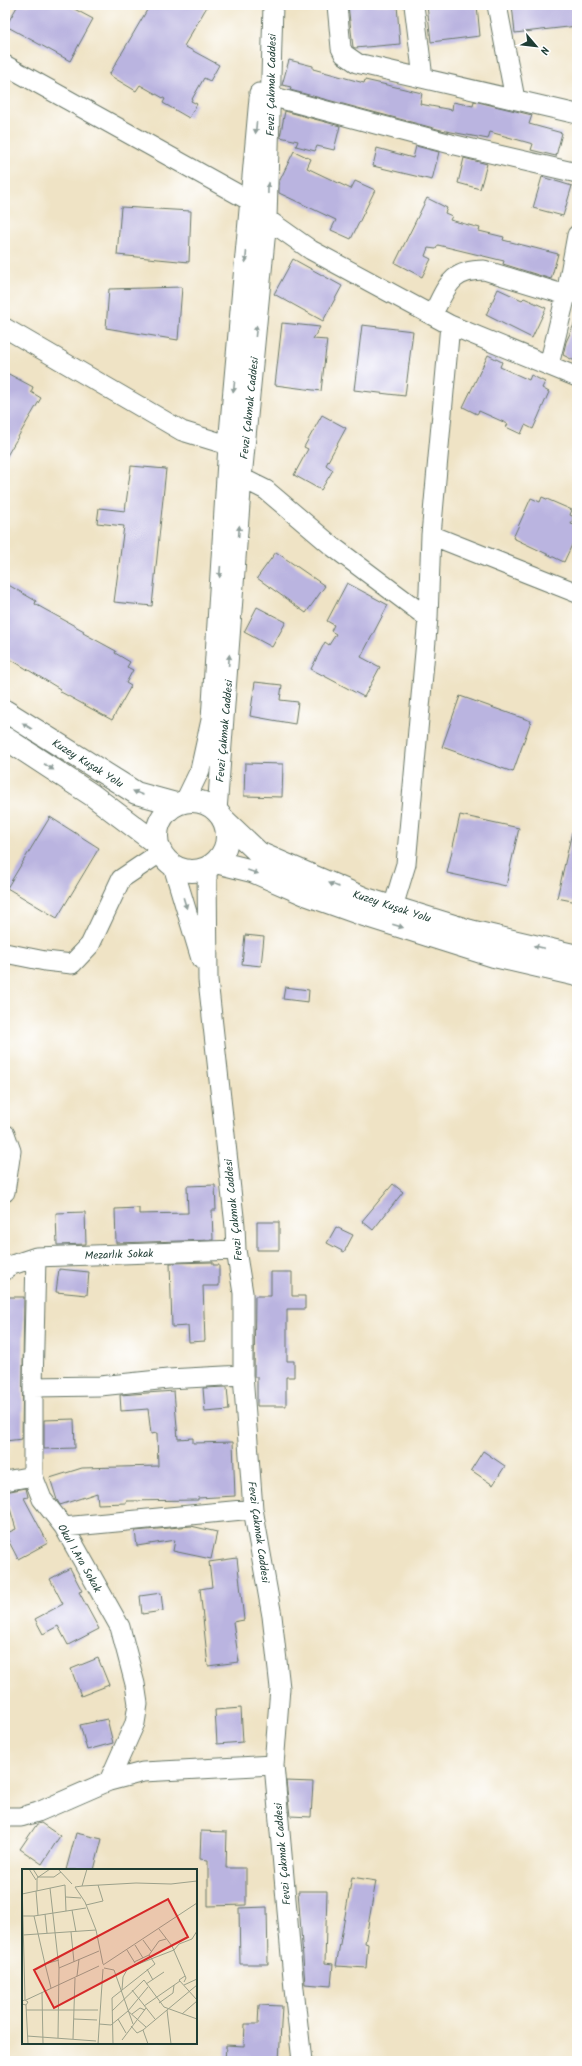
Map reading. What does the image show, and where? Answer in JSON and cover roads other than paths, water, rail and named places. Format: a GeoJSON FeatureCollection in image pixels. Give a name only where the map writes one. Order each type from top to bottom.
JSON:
{"type":"FeatureCollection","features":[{"type":"Feature","properties":{"kind":"main road","name":"Kuzey Kuşak Yolu"},"geometry":{"type":"LineString","coordinates":[[5,711],[136,793],[180,803]]}},
{"type":"Feature","properties":{"kind":"main road"},"geometry":{"type":"LineString","coordinates":[[5,738],[92,794],[164,854],[190,871],[212,865],[223,853],[227,842],[227,831],[221,815],[208,804],[197,800],[180,803],[164,814],[157,829],[164,854]]}},
{"type":"Feature","properties":{"kind":"main road","name":"Kuzey Kuşak Yolu"},"geometry":{"type":"LineString","coordinates":[[221,815],[259,853],[366,898],[470,931],[577,956]]}},
{"type":"Feature","properties":{"kind":"main road","name":"Kuzey Kuşak Yolu"},"geometry":{"type":"LineString","coordinates":[[212,865],[252,871],[305,894],[361,914],[494,956],[577,975]]}},
{"type":"Feature","properties":{"kind":"street"},"geometry":{"type":"LineString","coordinates":[[180,803],[200,770],[210,727],[228,445],[250,201],[265,94],[264,5]]}},
{"type":"Feature","properties":{"kind":"street","name":"Fevzi Çakmak Caddesi"},"geometry":{"type":"LineString","coordinates":[[221,815],[242,478],[268,218],[265,94],[273,5]]}},
{"type":"Feature","properties":{"kind":"street"},"geometry":{"type":"LineString","coordinates":[[337,5],[341,48],[349,58],[357,63],[577,114]]}},
{"type":"Feature","properties":{"kind":"street"},"geometry":{"type":"LineString","coordinates":[[414,5],[423,78]]}},
{"type":"Feature","properties":{"kind":"street"},"geometry":{"type":"LineString","coordinates":[[497,5],[515,100]]}},
{"type":"Feature","properties":{"kind":"street"},"geometry":{"type":"LineString","coordinates":[[5,65],[250,201],[268,218],[311,250],[450,325],[577,377]]}},
{"type":"Feature","properties":{"kind":"street"},"geometry":{"type":"LineString","coordinates":[[265,94],[451,144],[577,173]]}},
{"type":"Feature","properties":{"kind":"street"},"geometry":{"type":"LineString","coordinates":[[549,365],[566,295],[577,235]]}},
{"type":"Feature","properties":{"kind":"street"},"geometry":{"type":"LineString","coordinates":[[432,315],[449,284],[460,273],[473,270],[484,270],[566,295]]}},
{"type":"Feature","properties":{"kind":"street"},"geometry":{"type":"LineString","coordinates":[[393,907],[406,864],[428,618],[431,535],[450,325]]}},
{"type":"Feature","properties":{"kind":"street"},"geometry":{"type":"LineString","coordinates":[[5,328],[182,431],[228,445]]}},
{"type":"Feature","properties":{"kind":"street"},"geometry":{"type":"LineString","coordinates":[[242,478],[266,490],[332,546],[428,618]]}},
{"type":"Feature","properties":{"kind":"street"},"geometry":{"type":"LineString","coordinates":[[431,535],[577,593]]}},
{"type":"Feature","properties":{"kind":"street"},"geometry":{"type":"LineString","coordinates":[[5,953],[45,961],[72,964],[90,945],[121,879],[164,854],[208,980]]}},
{"type":"Feature","properties":{"kind":"street"},"geometry":{"type":"LineString","coordinates":[[208,980],[212,865]]}},
{"type":"Feature","properties":{"kind":"street","name":"Fevzi Çakmak Caddesi"},"geometry":{"type":"LineString","coordinates":[[208,980],[235,1226],[236,1250],[243,1293],[243,1375],[253,1509],[272,1616],[280,1688],[274,1765],[302,2061]]}},
{"type":"Feature","properties":{"kind":"street"},"geometry":{"type":"LineString","coordinates":[[5,1134],[10,1151],[5,1192]]}},
{"type":"Feature","properties":{"kind":"street","name":"Mezarlık Sokak"},"geometry":{"type":"LineString","coordinates":[[5,1270],[12,1265],[36,1257],[236,1250]]}},
{"type":"Feature","properties":{"kind":"street","name":"Okul 1.Ara Sokak"},"geometry":{"type":"LineString","coordinates":[[36,1257],[32,1387],[33,1476],[42,1500],[64,1528],[120,1627],[135,1684],[138,1704],[135,1723],[110,1781]]}},
{"type":"Feature","properties":{"kind":"street"},"geometry":{"type":"LineString","coordinates":[[32,1387],[100,1386],[168,1379],[243,1375]]}},
{"type":"Feature","properties":{"kind":"street"},"geometry":{"type":"LineString","coordinates":[[5,1480],[33,1476]]}},
{"type":"Feature","properties":{"kind":"street"},"geometry":{"type":"LineString","coordinates":[[64,1528],[253,1509]]}},
{"type":"Feature","properties":{"kind":"street"},"geometry":{"type":"LineString","coordinates":[[5,1817],[21,1817],[38,1812],[110,1781],[143,1772],[274,1765]]}}]}
